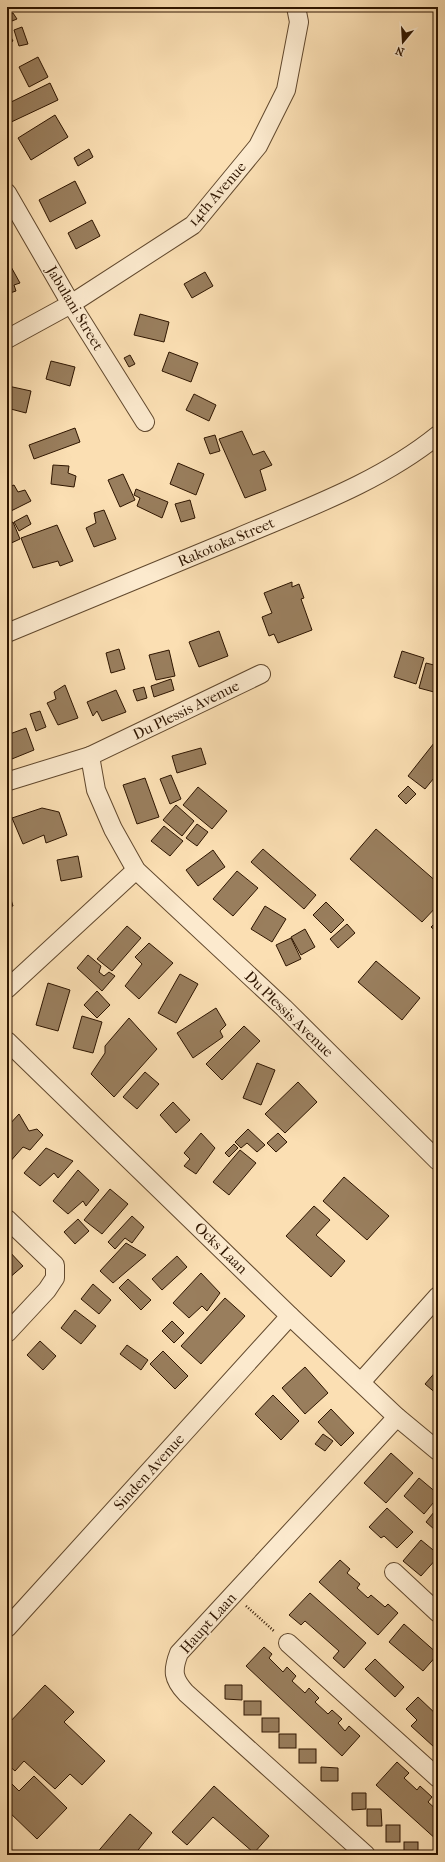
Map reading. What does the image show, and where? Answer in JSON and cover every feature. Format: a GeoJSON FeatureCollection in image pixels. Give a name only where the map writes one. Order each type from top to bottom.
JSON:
{"type":"FeatureCollection","features":[{"type":"Feature","properties":{"kind":"street","name":"14th Avenue"},"geometry":{"type":"LineString","coordinates":[[7,339],[71,304],[193,225],[258,146],[286,90],[299,22],[296,7]]}},
{"type":"Feature","properties":{"kind":"street","name":"Jabulani Street"},"geometry":{"type":"LineString","coordinates":[[7,193],[71,304],[145,422]]}},
{"type":"Feature","properties":{"kind":"street","name":"Rakotoka Street"},"geometry":{"type":"LineString","coordinates":[[7,633],[313,506],[383,471],[426,445],[438,435]]}},
{"type":"Feature","properties":{"kind":"street","name":"Du Plessis Avenue"},"geometry":{"type":"LineString","coordinates":[[9,781],[90,756],[261,674]]}},
{"type":"Feature","properties":{"kind":"street","name":"Du Plessis Avenue"},"geometry":{"type":"LineString","coordinates":[[90,756],[96,790],[113,829],[136,870],[284,1008],[438,1162]]}},
{"type":"Feature","properties":{"kind":"street"},"geometry":{"type":"LineString","coordinates":[[7,989],[136,870]]}},
{"type":"Feature","properties":{"kind":"street","name":"Ocks Laan"},"geometry":{"type":"LineString","coordinates":[[7,1041],[290,1316],[397,1416],[438,1451]]}},
{"type":"Feature","properties":{"kind":"street"},"geometry":{"type":"LineString","coordinates":[[7,1218],[55,1265],[55,1278],[47,1290],[7,1333]]}},
{"type":"Feature","properties":{"kind":"street"},"geometry":{"type":"LineString","coordinates":[[361,1382],[438,1296]]}},
{"type":"Feature","properties":{"kind":"street","name":"Sinden Avenue"},"geometry":{"type":"LineString","coordinates":[[7,1628],[290,1316]]}},
{"type":"Feature","properties":{"kind":"street","name":"Haupt Laan"},"geometry":{"type":"LineString","coordinates":[[366,1855],[178,1684],[174,1674],[175,1663],[179,1653],[397,1416]]}},
{"type":"Feature","properties":{"kind":"street"},"geometry":{"type":"LineString","coordinates":[[394,1572],[438,1613]]}},
{"type":"Feature","properties":{"kind":"street"},"geometry":{"type":"LineString","coordinates":[[288,1643],[438,1778]]}},
{"type":"Feature","properties":{"kind":"path"},"geometry":{"type":"LineString","coordinates":[[234,1594],[288,1643]]}},
{"type":"Feature","properties":{"kind":"building"},"geometry":{"type":"Polygon","coordinates":[[[13,13],[17,19],[7,23],[7,16],[13,13]]]}},
{"type":"Feature","properties":{"kind":"building"},"geometry":{"type":"Polygon","coordinates":[[[22,27],[28,44],[19,46],[14,30],[22,27]]]}},
{"type":"Feature","properties":{"kind":"building"},"geometry":{"type":"Polygon","coordinates":[[[7,30],[13,41],[7,44],[7,30]]]}},
{"type":"Feature","properties":{"kind":"building"},"geometry":{"type":"Polygon","coordinates":[[[38,57],[48,77],[29,87],[19,67],[38,57]]]}},
{"type":"Feature","properties":{"kind":"building"},"geometry":{"type":"Polygon","coordinates":[[[50,83],[58,100],[7,124],[7,104],[50,83]]]}},
{"type":"Feature","properties":{"kind":"building"},"geometry":{"type":"Polygon","coordinates":[[[55,115],[68,137],[31,160],[18,138],[55,115]]]}},
{"type":"Feature","properties":{"kind":"building"},"geometry":{"type":"Polygon","coordinates":[[[89,149],[93,157],[78,166],[74,158],[89,149]]]}},
{"type":"Feature","properties":{"kind":"building"},"geometry":{"type":"Polygon","coordinates":[[[75,181],[86,203],[50,222],[39,200],[75,181]]]}},
{"type":"Feature","properties":{"kind":"building"},"geometry":{"type":"Polygon","coordinates":[[[92,220],[100,236],[76,249],[68,233],[92,220]]]}},
{"type":"Feature","properties":{"kind":"building"},"geometry":{"type":"Polygon","coordinates":[[[10,265],[20,283],[14,285],[16,291],[10,293],[8,289],[7,290],[7,266],[10,265]]]}},
{"type":"Feature","properties":{"kind":"building"},"geometry":{"type":"Polygon","coordinates":[[[205,272],[213,286],[192,298],[184,284],[205,272]]]}},
{"type":"Feature","properties":{"kind":"building"},"geometry":{"type":"Polygon","coordinates":[[[140,314],[169,322],[164,342],[134,335],[140,314]]]}},
{"type":"Feature","properties":{"kind":"building"},"geometry":{"type":"Polygon","coordinates":[[[169,352],[198,363],[191,382],[162,371],[169,352]]]}},
{"type":"Feature","properties":{"kind":"building"},"geometry":{"type":"Polygon","coordinates":[[[130,355],[135,364],[129,367],[124,358],[130,355]]]}},
{"type":"Feature","properties":{"kind":"building"},"geometry":{"type":"Polygon","coordinates":[[[51,361],[75,367],[70,386],[46,379],[51,361]]]}},
{"type":"Feature","properties":{"kind":"building"},"geometry":{"type":"Polygon","coordinates":[[[8,386],[31,391],[26,413],[7,408],[8,386]]]}},
{"type":"Feature","properties":{"kind":"building"},"geometry":{"type":"Polygon","coordinates":[[[194,394],[216,405],[209,421],[186,410],[194,394]]]}},
{"type":"Feature","properties":{"kind":"building"},"geometry":{"type":"Polygon","coordinates":[[[75,428],[80,442],[34,459],[29,445],[75,428]]]}},
{"type":"Feature","properties":{"kind":"building"},"geometry":{"type":"Polygon","coordinates":[[[242,431],[253,455],[264,451],[272,465],[260,470],[266,490],[245,498],[219,439],[242,431]]]}},
{"type":"Feature","properties":{"kind":"building"},"geometry":{"type":"Polygon","coordinates":[[[215,435],[220,451],[210,454],[204,438],[215,435]]]}},
{"type":"Feature","properties":{"kind":"building"},"geometry":{"type":"Polygon","coordinates":[[[178,463],[204,474],[196,495],[170,484],[178,463]]]}},
{"type":"Feature","properties":{"kind":"building"},"geometry":{"type":"Polygon","coordinates":[[[53,465],[69,466],[68,473],[76,476],[74,487],[51,484],[53,465]]]}},
{"type":"Feature","properties":{"kind":"building"},"geometry":{"type":"Polygon","coordinates":[[[123,474],[135,500],[120,507],[108,480],[123,474]]]}},
{"type":"Feature","properties":{"kind":"building"},"geometry":{"type":"Polygon","coordinates":[[[14,485],[18,492],[25,490],[31,501],[7,513],[7,488],[14,485]]]}},
{"type":"Feature","properties":{"kind":"building"},"geometry":{"type":"Polygon","coordinates":[[[136,489],[168,502],[162,518],[137,506],[140,498],[134,495],[136,489]]]}},
{"type":"Feature","properties":{"kind":"building"},"geometry":{"type":"Polygon","coordinates":[[[190,500],[195,518],[181,522],[175,504],[190,500]]]}},
{"type":"Feature","properties":{"kind":"building"},"geometry":{"type":"Polygon","coordinates":[[[104,510],[116,539],[94,547],[86,528],[96,523],[94,513],[104,510]]]}},
{"type":"Feature","properties":{"kind":"building"},"geometry":{"type":"Polygon","coordinates":[[[27,515],[31,524],[19,531],[14,522],[27,515]]]}},
{"type":"Feature","properties":{"kind":"building"},"geometry":{"type":"Polygon","coordinates":[[[13,522],[20,539],[7,545],[7,525],[13,522]]]}},
{"type":"Feature","properties":{"kind":"building"},"geometry":{"type":"Polygon","coordinates":[[[57,525],[73,561],[60,566],[58,561],[33,568],[21,538],[57,525]]]}},
{"type":"Feature","properties":{"kind":"building"},"geometry":{"type":"Polygon","coordinates":[[[292,582],[292,587],[299,584],[304,598],[301,599],[312,630],[278,643],[274,634],[269,636],[262,617],[272,613],[264,593],[292,582]]]}},
{"type":"Feature","properties":{"kind":"building"},"geometry":{"type":"Polygon","coordinates":[[[219,631],[228,656],[199,667],[189,642],[219,631]]]}},
{"type":"Feature","properties":{"kind":"building"},"geometry":{"type":"Polygon","coordinates":[[[119,649],[125,669],[111,673],[106,653],[119,649]]]}},
{"type":"Feature","properties":{"kind":"building"},"geometry":{"type":"Polygon","coordinates":[[[169,650],[175,676],[156,680],[149,655],[169,650]]]}},
{"type":"Feature","properties":{"kind":"building"},"geometry":{"type":"Polygon","coordinates":[[[402,651],[424,658],[416,684],[394,677],[402,651]]]}},
{"type":"Feature","properties":{"kind":"building"},"geometry":{"type":"Polygon","coordinates":[[[426,663],[438,666],[438,676],[434,692],[419,688],[426,663]]]}},
{"type":"Feature","properties":{"kind":"building"},"geometry":{"type":"Polygon","coordinates":[[[171,679],[174,690],[154,697],[151,686],[171,679]]]}},
{"type":"Feature","properties":{"kind":"building"},"geometry":{"type":"Polygon","coordinates":[[[65,685],[78,718],[58,725],[47,703],[56,699],[54,692],[65,685]]]}},
{"type":"Feature","properties":{"kind":"building"},"geometry":{"type":"Polygon","coordinates":[[[144,687],[147,698],[137,701],[133,690],[144,687]]]}},
{"type":"Feature","properties":{"kind":"building"},"geometry":{"type":"Polygon","coordinates":[[[116,690],[126,712],[102,721],[97,711],[93,716],[87,702],[116,690]]]}},
{"type":"Feature","properties":{"kind":"building"},"geometry":{"type":"Polygon","coordinates":[[[40,711],[46,727],[36,731],[30,714],[40,711]]]}},
{"type":"Feature","properties":{"kind":"building"},"geometry":{"type":"Polygon","coordinates":[[[26,728],[34,750],[7,761],[7,735],[26,728]]]}},
{"type":"Feature","properties":{"kind":"building"},"geometry":{"type":"Polygon","coordinates":[[[438,738],[438,773],[425,789],[408,776],[438,738]]]}},
{"type":"Feature","properties":{"kind":"building"},"geometry":{"type":"Polygon","coordinates":[[[201,748],[206,764],[177,773],[172,756],[201,748]]]}},
{"type":"Feature","properties":{"kind":"building"},"geometry":{"type":"Polygon","coordinates":[[[171,775],[181,799],[170,804],[160,779],[171,775]]]}},
{"type":"Feature","properties":{"kind":"building"},"geometry":{"type":"Polygon","coordinates":[[[145,778],[159,817],[137,824],[123,785],[145,778]]]}},
{"type":"Feature","properties":{"kind":"building"},"geometry":{"type":"Polygon","coordinates":[[[408,786],[416,794],[406,804],[398,796],[408,786]]]}},
{"type":"Feature","properties":{"kind":"building"},"geometry":{"type":"Polygon","coordinates":[[[198,787],[227,811],[212,829],[183,805],[198,787]]]}},
{"type":"Feature","properties":{"kind":"building"},"geometry":{"type":"Polygon","coordinates":[[[176,805],[194,821],[182,836],[163,820],[176,805]]]}},
{"type":"Feature","properties":{"kind":"building"},"geometry":{"type":"Polygon","coordinates":[[[42,808],[59,812],[67,835],[46,843],[44,835],[23,844],[12,818],[42,808]]]}},
{"type":"Feature","properties":{"kind":"building"},"geometry":{"type":"Polygon","coordinates":[[[197,824],[208,832],[197,846],[186,838],[197,824]]]}},
{"type":"Feature","properties":{"kind":"building"},"geometry":{"type":"Polygon","coordinates":[[[164,826],[183,841],[170,856],[151,841],[164,826]]]}},
{"type":"Feature","properties":{"kind":"building"},"geometry":{"type":"Polygon","coordinates":[[[376,829],[438,883],[438,905],[422,922],[350,859],[376,829]]]}},
{"type":"Feature","properties":{"kind":"building"},"geometry":{"type":"Polygon","coordinates":[[[263,849],[316,895],[304,909],[251,862],[263,849]]]}},
{"type":"Feature","properties":{"kind":"building"},"geometry":{"type":"Polygon","coordinates":[[[213,850],[225,867],[198,886],[186,870],[213,850]]]}},
{"type":"Feature","properties":{"kind":"building"},"geometry":{"type":"Polygon","coordinates":[[[78,856],[82,877],[61,881],[57,860],[78,856]]]}},
{"type":"Feature","properties":{"kind":"building"},"geometry":{"type":"Polygon","coordinates":[[[237,871],[258,888],[233,916],[213,899],[237,871]]]}},
{"type":"Feature","properties":{"kind":"building"},"geometry":{"type":"Polygon","coordinates":[[[8,890],[13,906],[7,907],[8,890]]]}},
{"type":"Feature","properties":{"kind":"building"},"geometry":{"type":"Polygon","coordinates":[[[326,902],[344,920],[331,933],[313,915],[326,902]]]}},
{"type":"Feature","properties":{"kind":"building"},"geometry":{"type":"Polygon","coordinates":[[[265,906],[286,919],[272,942],[251,929],[265,906]]]}},
{"type":"Feature","properties":{"kind":"building"},"geometry":{"type":"Polygon","coordinates":[[[438,920],[438,933],[431,927],[438,920]]]}},
{"type":"Feature","properties":{"kind":"building"},"geometry":{"type":"Polygon","coordinates":[[[347,924],[355,933],[338,948],[330,939],[347,924]]]}},
{"type":"Feature","properties":{"kind":"building"},"geometry":{"type":"Polygon","coordinates":[[[127,926],[141,938],[112,971],[97,959],[127,926]]]}},
{"type":"Feature","properties":{"kind":"building"},"geometry":{"type":"Polygon","coordinates":[[[305,929],[315,947],[301,955],[291,937],[305,929]]]}},
{"type":"Feature","properties":{"kind":"building"},"geometry":{"type":"Polygon","coordinates":[[[291,938],[301,959],[286,966],[276,945],[291,938]]]}},
{"type":"Feature","properties":{"kind":"building"},"geometry":{"type":"Polygon","coordinates":[[[149,943],[173,963],[139,999],[125,986],[142,964],[135,957],[149,943]]]}},
{"type":"Feature","properties":{"kind":"building"},"geometry":{"type":"Polygon","coordinates":[[[88,955],[101,966],[99,972],[104,976],[109,972],[115,976],[102,991],[77,968],[88,955]]]}},
{"type":"Feature","properties":{"kind":"building"},"geometry":{"type":"Polygon","coordinates":[[[376,961],[420,998],[402,1020],[358,982],[376,961]]]}},
{"type":"Feature","properties":{"kind":"building"},"geometry":{"type":"Polygon","coordinates":[[[180,974],[198,984],[176,1023],[158,1013],[180,974]]]}},
{"type":"Feature","properties":{"kind":"building"},"geometry":{"type":"Polygon","coordinates":[[[48,983],[70,990],[58,1031],[36,1025],[48,983]]]}},
{"type":"Feature","properties":{"kind":"building"},"geometry":{"type":"Polygon","coordinates":[[[97,991],[110,1005],[97,1018],[84,1005],[97,991]]]}},
{"type":"Feature","properties":{"kind":"building"},"geometry":{"type":"Polygon","coordinates":[[[216,1008],[226,1025],[220,1031],[223,1037],[193,1058],[177,1033],[216,1008]]]}},
{"type":"Feature","properties":{"kind":"building"},"geometry":{"type":"Polygon","coordinates":[[[82,1016],[102,1022],[93,1053],[73,1048],[82,1016]]]}},
{"type":"Feature","properties":{"kind":"building"},"geometry":{"type":"Polygon","coordinates":[[[129,1018],[157,1049],[114,1097],[91,1074],[105,1053],[105,1046],[129,1018]]]}},
{"type":"Feature","properties":{"kind":"building"},"geometry":{"type":"Polygon","coordinates":[[[244,1026],[260,1041],[222,1080],[206,1064],[244,1026]]]}},
{"type":"Feature","properties":{"kind":"building"},"geometry":{"type":"Polygon","coordinates":[[[257,1063],[275,1070],[261,1105],[243,1098],[257,1063]]]}},
{"type":"Feature","properties":{"kind":"building"},"geometry":{"type":"Polygon","coordinates":[[[145,1072],[159,1084],[137,1109],[123,1097],[145,1072]]]}},
{"type":"Feature","properties":{"kind":"building"},"geometry":{"type":"Polygon","coordinates":[[[298,1082],[317,1102],[285,1133],[265,1114],[298,1082]]]}},
{"type":"Feature","properties":{"kind":"building"},"geometry":{"type":"Polygon","coordinates":[[[173,1102],[190,1120],[176,1133],[160,1115],[173,1102]]]}},
{"type":"Feature","properties":{"kind":"building"},"geometry":{"type":"Polygon","coordinates":[[[19,1114],[29,1131],[37,1129],[43,1135],[30,1150],[23,1147],[8,1164],[7,1127],[19,1114]]]}},
{"type":"Feature","properties":{"kind":"building"},"geometry":{"type":"Polygon","coordinates":[[[248,1129],[265,1145],[257,1152],[247,1143],[241,1148],[235,1142],[248,1129]]]}},
{"type":"Feature","properties":{"kind":"building"},"geometry":{"type":"Polygon","coordinates":[[[201,1133],[215,1148],[196,1174],[184,1166],[190,1159],[184,1153],[201,1133]]]}},
{"type":"Feature","properties":{"kind":"building"},"geometry":{"type":"Polygon","coordinates":[[[278,1133],[287,1142],[276,1152],[267,1143],[278,1133]]]}},
{"type":"Feature","properties":{"kind":"building"},"geometry":{"type":"Polygon","coordinates":[[[234,1144],[238,1148],[229,1157],[225,1153],[234,1144]]]}},
{"type":"Feature","properties":{"kind":"building"},"geometry":{"type":"Polygon","coordinates":[[[46,1148],[73,1161],[58,1178],[54,1173],[40,1186],[24,1173],[46,1148]]]}},
{"type":"Feature","properties":{"kind":"building"},"geometry":{"type":"Polygon","coordinates":[[[240,1150],[256,1163],[229,1195],[213,1182],[240,1150]]]}},
{"type":"Feature","properties":{"kind":"building"},"geometry":{"type":"Polygon","coordinates":[[[78,1170],[99,1190],[86,1206],[83,1201],[68,1214],[53,1201],[78,1170]]]}},
{"type":"Feature","properties":{"kind":"building"},"geometry":{"type":"Polygon","coordinates":[[[344,1177],[389,1216],[367,1240],[323,1201],[344,1177]]]}},
{"type":"Feature","properties":{"kind":"building"},"geometry":{"type":"Polygon","coordinates":[[[110,1189],[128,1204],[102,1234],[84,1220],[110,1189]]]}},
{"type":"Feature","properties":{"kind":"building"},"geometry":{"type":"Polygon","coordinates":[[[314,1206],[330,1220],[316,1235],[345,1261],[331,1277],[286,1236],[314,1206]]]}},
{"type":"Feature","properties":{"kind":"building"},"geometry":{"type":"Polygon","coordinates":[[[132,1216],[144,1227],[132,1243],[125,1238],[115,1249],[108,1242],[132,1216]]]}},
{"type":"Feature","properties":{"kind":"building"},"geometry":{"type":"Polygon","coordinates":[[[78,1219],[89,1231],[75,1244],[64,1232],[78,1219]]]}},
{"type":"Feature","properties":{"kind":"building"},"geometry":{"type":"Polygon","coordinates":[[[126,1243],[146,1255],[113,1283],[100,1271],[126,1243]]]}},
{"type":"Feature","properties":{"kind":"building"},"geometry":{"type":"Polygon","coordinates":[[[7,1249],[23,1266],[8,1279],[7,1278],[7,1249]]]}},
{"type":"Feature","properties":{"kind":"building"},"geometry":{"type":"Polygon","coordinates":[[[177,1256],[187,1267],[162,1290],[152,1279],[177,1256]]]}},
{"type":"Feature","properties":{"kind":"building"},"geometry":{"type":"Polygon","coordinates":[[[201,1273],[220,1293],[207,1311],[202,1306],[189,1318],[173,1303],[201,1273]]]}},
{"type":"Feature","properties":{"kind":"building"},"geometry":{"type":"Polygon","coordinates":[[[128,1279],[151,1300],[141,1310],[119,1288],[128,1279]]]}},
{"type":"Feature","properties":{"kind":"building"},"geometry":{"type":"Polygon","coordinates":[[[93,1284],[111,1300],[99,1314],[81,1299],[93,1284]]]}},
{"type":"Feature","properties":{"kind":"building"},"geometry":{"type":"Polygon","coordinates":[[[225,1298],[245,1316],[201,1364],[181,1346],[225,1298]]]}},
{"type":"Feature","properties":{"kind":"building"},"geometry":{"type":"Polygon","coordinates":[[[75,1310],[96,1326],[81,1344],[61,1328],[75,1310]]]}},
{"type":"Feature","properties":{"kind":"building"},"geometry":{"type":"Polygon","coordinates":[[[172,1321],[184,1333],[174,1343],[162,1331],[172,1321]]]}},
{"type":"Feature","properties":{"kind":"building"},"geometry":{"type":"Polygon","coordinates":[[[40,1341],[56,1356],[43,1370],[27,1355],[40,1341]]]}},
{"type":"Feature","properties":{"kind":"building"},"geometry":{"type":"Polygon","coordinates":[[[127,1345],[148,1360],[141,1370],[120,1354],[127,1345]]]}},
{"type":"Feature","properties":{"kind":"building"},"geometry":{"type":"Polygon","coordinates":[[[163,1351],[188,1376],[175,1389],[150,1364],[163,1351]]]}},
{"type":"Feature","properties":{"kind":"building"},"geometry":{"type":"Polygon","coordinates":[[[305,1367],[328,1393],[305,1414],[282,1388],[305,1367]]]}},
{"type":"Feature","properties":{"kind":"building"},"geometry":{"type":"Polygon","coordinates":[[[438,1369],[438,1395],[425,1384],[438,1369]]]}},
{"type":"Feature","properties":{"kind":"building"},"geometry":{"type":"Polygon","coordinates":[[[273,1395],[299,1421],[281,1440],[255,1414],[273,1395]]]}},
{"type":"Feature","properties":{"kind":"building"},"geometry":{"type":"Polygon","coordinates":[[[331,1409],[354,1433],[341,1446],[318,1422],[331,1409]]]}},
{"type":"Feature","properties":{"kind":"building"},"geometry":{"type":"Polygon","coordinates":[[[323,1434],[333,1441],[325,1451],[315,1444],[323,1434]]]}},
{"type":"Feature","properties":{"kind":"building"},"geometry":{"type":"Polygon","coordinates":[[[391,1453],[413,1473],[386,1503],[364,1483],[391,1453]]]}},
{"type":"Feature","properties":{"kind":"building"},"geometry":{"type":"Polygon","coordinates":[[[419,1478],[438,1494],[438,1497],[424,1514],[404,1496],[419,1478]]]}},
{"type":"Feature","properties":{"kind":"building"},"geometry":{"type":"Polygon","coordinates":[[[438,1507],[438,1527],[435,1530],[426,1522],[438,1507]]]}},
{"type":"Feature","properties":{"kind":"building"},"geometry":{"type":"Polygon","coordinates":[[[387,1508],[413,1532],[397,1548],[384,1536],[381,1538],[369,1527],[387,1508]]]}},
{"type":"Feature","properties":{"kind":"building"},"geometry":{"type":"Polygon","coordinates":[[[421,1540],[438,1554],[438,1557],[421,1576],[403,1561],[421,1540]]]}},
{"type":"Feature","properties":{"kind":"building"},"geometry":{"type":"Polygon","coordinates":[[[340,1560],[350,1569],[347,1573],[360,1584],[357,1588],[368,1598],[371,1595],[385,1607],[388,1604],[398,1613],[378,1635],[319,1582],[340,1560]]]}},
{"type":"Feature","properties":{"kind":"building"},"geometry":{"type":"Polygon","coordinates":[[[310,1593],[366,1643],[344,1668],[333,1658],[339,1651],[305,1621],[301,1625],[289,1615],[310,1593]]]}},
{"type":"Feature","properties":{"kind":"building"},"geometry":{"type":"Polygon","coordinates":[[[404,1624],[438,1654],[423,1671],[389,1642],[404,1624]]]}},
{"type":"Feature","properties":{"kind":"building"},"geometry":{"type":"Polygon","coordinates":[[[264,1647],[272,1654],[269,1658],[283,1672],[287,1667],[296,1676],[292,1681],[305,1693],[309,1688],[319,1698],[315,1702],[328,1714],[332,1710],[342,1719],[338,1723],[345,1731],[349,1726],[360,1736],[342,1756],[246,1666],[264,1647]]]}},
{"type":"Feature","properties":{"kind":"building"},"geometry":{"type":"Polygon","coordinates":[[[375,1659],[404,1687],[395,1697],[365,1669],[375,1659]]]}},
{"type":"Feature","properties":{"kind":"building"},"geometry":{"type":"Polygon","coordinates":[[[45,1685],[74,1712],[64,1722],[105,1761],[82,1785],[70,1774],[55,1789],[24,1761],[15,1771],[7,1764],[7,1725],[45,1685]]]}},
{"type":"Feature","properties":{"kind":"building"},"geometry":{"type":"Polygon","coordinates":[[[225,1685],[242,1685],[242,1700],[225,1699],[225,1685]]]}},
{"type":"Feature","properties":{"kind":"building"},"geometry":{"type":"Polygon","coordinates":[[[418,1697],[438,1716],[438,1742],[434,1747],[411,1726],[417,1720],[406,1709],[418,1697]]]}},
{"type":"Feature","properties":{"kind":"building"},"geometry":{"type":"Polygon","coordinates":[[[244,1701],[261,1701],[261,1715],[244,1715],[244,1701]]]}},
{"type":"Feature","properties":{"kind":"building"},"geometry":{"type":"Polygon","coordinates":[[[262,1718],[279,1718],[279,1732],[262,1732],[262,1718]]]}},
{"type":"Feature","properties":{"kind":"building"},"geometry":{"type":"Polygon","coordinates":[[[279,1734],[296,1734],[296,1748],[279,1748],[279,1734]]]}},
{"type":"Feature","properties":{"kind":"building"},"geometry":{"type":"Polygon","coordinates":[[[299,1749],[316,1749],[316,1763],[299,1763],[299,1749]]]}},
{"type":"Feature","properties":{"kind":"building"},"geometry":{"type":"Polygon","coordinates":[[[397,1762],[409,1773],[404,1778],[417,1790],[420,1786],[432,1797],[428,1802],[438,1811],[438,1841],[376,1785],[397,1762]]]}},
{"type":"Feature","properties":{"kind":"building"},"geometry":{"type":"Polygon","coordinates":[[[321,1767],[338,1768],[338,1781],[321,1781],[321,1767]]]}},
{"type":"Feature","properties":{"kind":"building"},"geometry":{"type":"Polygon","coordinates":[[[34,1776],[67,1808],[37,1839],[7,1810],[7,1779],[19,1791],[34,1776]]]}},
{"type":"Feature","properties":{"kind":"building"},"geometry":{"type":"Polygon","coordinates":[[[214,1786],[269,1836],[254,1853],[213,1817],[187,1845],[172,1832],[214,1786]]]}},
{"type":"Feature","properties":{"kind":"building"},"geometry":{"type":"Polygon","coordinates":[[[352,1793],[366,1793],[366,1809],[352,1810],[352,1793]]]}},
{"type":"Feature","properties":{"kind":"building"},"geometry":{"type":"Polygon","coordinates":[[[367,1809],[381,1809],[382,1826],[367,1826],[367,1809]]]}},
{"type":"Feature","properties":{"kind":"building"},"geometry":{"type":"Polygon","coordinates":[[[130,1814],[152,1833],[134,1855],[95,1855],[130,1814]]]}},
{"type":"Feature","properties":{"kind":"building"},"geometry":{"type":"Polygon","coordinates":[[[386,1825],[400,1825],[400,1842],[386,1842],[386,1825]]]}},
{"type":"Feature","properties":{"kind":"building"},"geometry":{"type":"Polygon","coordinates":[[[404,1842],[418,1842],[418,1855],[404,1855],[404,1842]]]}}]}
